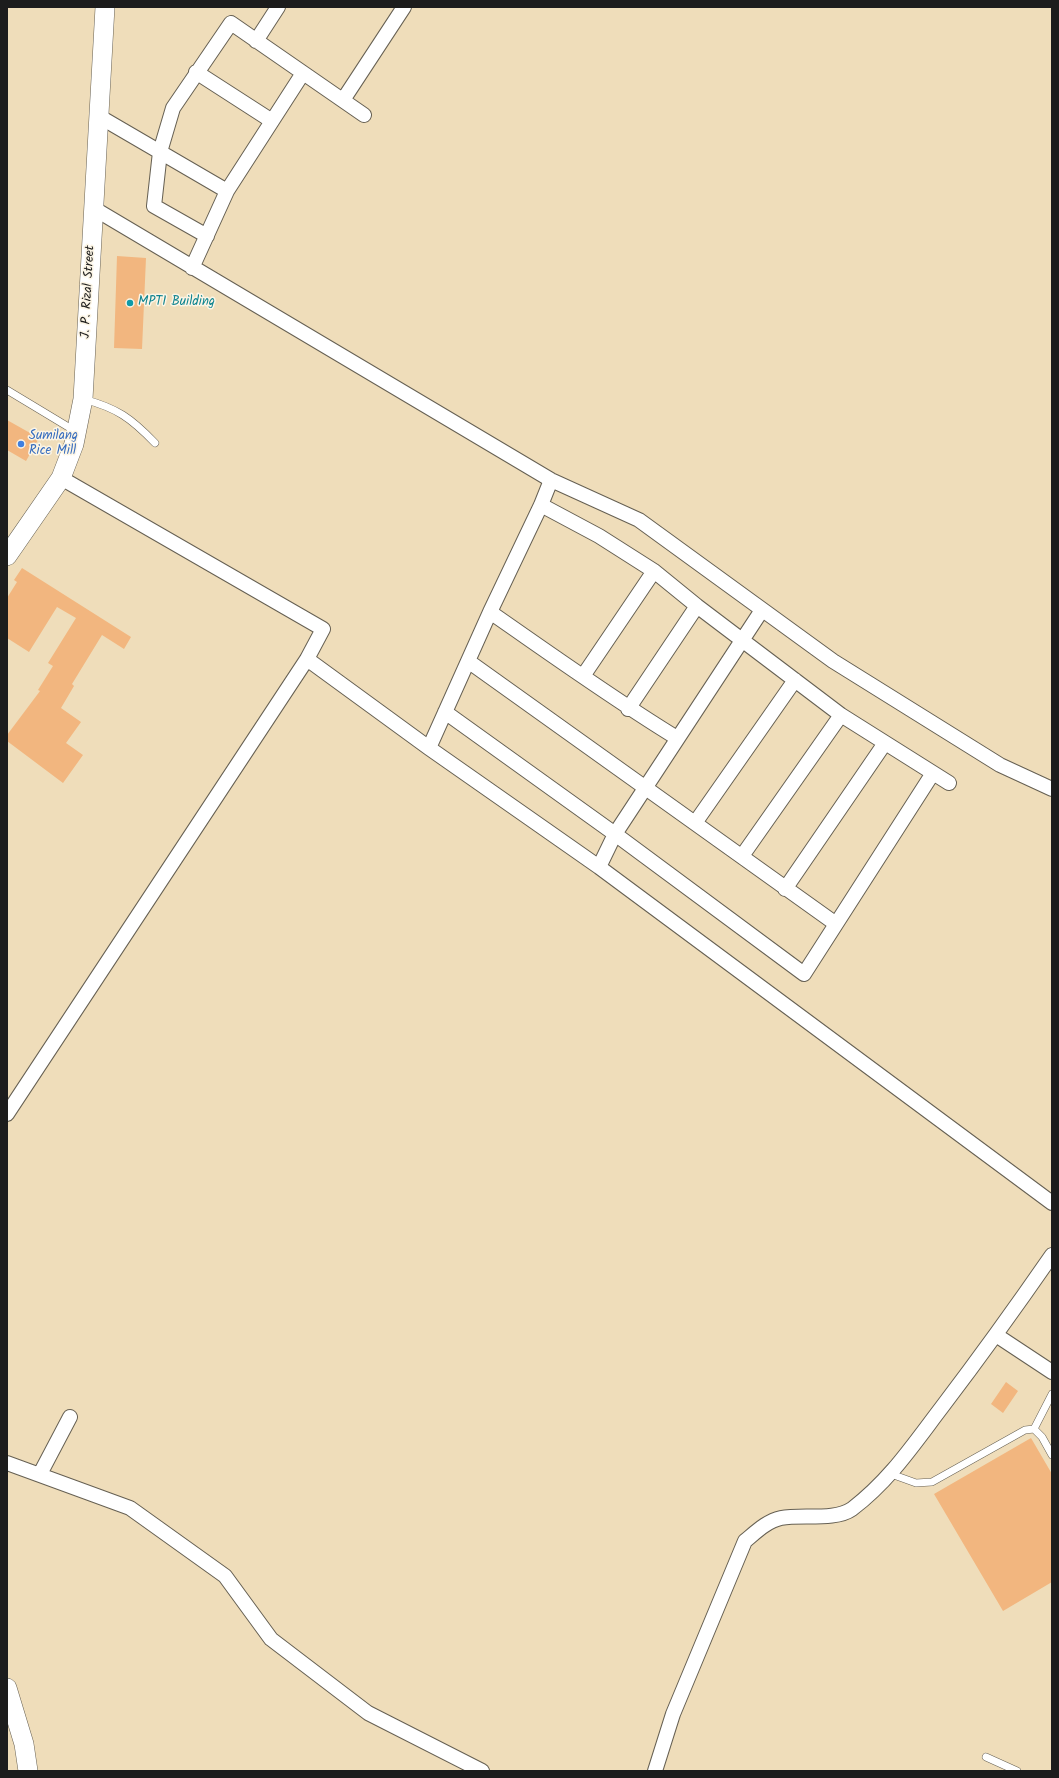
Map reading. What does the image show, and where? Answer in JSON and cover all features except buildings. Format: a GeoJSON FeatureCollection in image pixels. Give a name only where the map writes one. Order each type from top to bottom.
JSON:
{"type":"FeatureCollection","features":[{"type":"Feature","properties":{"kind":"main road","name":"J. P. Rizal Street"},"geometry":{"type":"LineString","coordinates":[[7,556],[61,478],[74,444],[83,399],[105,7]]}},
{"type":"Feature","properties":{"kind":"main road"},"geometry":{"type":"LineString","coordinates":[[7,1688],[24,1744],[28,1771]]}},
{"type":"Feature","properties":{"kind":"street"},"geometry":{"type":"LineString","coordinates":[[256,41],[278,7]]}},
{"type":"Feature","properties":{"kind":"street"},"geometry":{"type":"LineString","coordinates":[[343,100],[404,7]]}},
{"type":"Feature","properties":{"kind":"street"},"geometry":{"type":"LineString","coordinates":[[207,236],[154,206],[160,152],[173,108],[196,72],[231,23],[364,115]]}},
{"type":"Feature","properties":{"kind":"street"},"geometry":{"type":"LineString","coordinates":[[196,72],[272,121]]}},
{"type":"Feature","properties":{"kind":"street"},"geometry":{"type":"LineString","coordinates":[[192,268],[227,191],[303,73]]}},
{"type":"Feature","properties":{"kind":"street"},"geometry":{"type":"LineString","coordinates":[[100,117],[227,191]]}},
{"type":"Feature","properties":{"kind":"street"},"geometry":{"type":"LineString","coordinates":[[93,208],[551,480],[639,520],[833,662],[1000,765],[1052,789]]}},
{"type":"Feature","properties":{"kind":"street"},"geometry":{"type":"LineString","coordinates":[[7,1114],[307,659],[323,629],[61,478]]}},
{"type":"Feature","properties":{"kind":"street"},"geometry":{"type":"LineString","coordinates":[[429,748],[490,612],[541,505],[551,480]]}},
{"type":"Feature","properties":{"kind":"street"},"geometry":{"type":"LineString","coordinates":[[541,505],[599,536],[654,571],[697,606],[744,640],[840,715],[949,783]]}},
{"type":"Feature","properties":{"kind":"street"},"geometry":{"type":"LineString","coordinates":[[583,676],[654,571]]}},
{"type":"Feature","properties":{"kind":"street"},"geometry":{"type":"LineString","coordinates":[[628,709],[697,606]]}},
{"type":"Feature","properties":{"kind":"street"},"geometry":{"type":"LineString","coordinates":[[599,867],[615,834],[677,738],[744,640],[762,610]]}},
{"type":"Feature","properties":{"kind":"street"},"geometry":{"type":"LineString","coordinates":[[490,612],[628,709],[677,738]]}},
{"type":"Feature","properties":{"kind":"street"},"geometry":{"type":"LineString","coordinates":[[307,659],[429,748],[599,867],[1052,1203]]}},
{"type":"Feature","properties":{"kind":"street"},"geometry":{"type":"LineString","coordinates":[[468,661],[836,924]]}},
{"type":"Feature","properties":{"kind":"street"},"geometry":{"type":"LineString","coordinates":[[695,823],[795,680]]}},
{"type":"Feature","properties":{"kind":"street"},"geometry":{"type":"LineString","coordinates":[[445,712],[615,834],[804,974],[933,773]]}},
{"type":"Feature","properties":{"kind":"street"},"geometry":{"type":"LineString","coordinates":[[742,856],[840,715]]}},
{"type":"Feature","properties":{"kind":"street"},"geometry":{"type":"LineString","coordinates":[[785,889],[885,743]]}},
{"type":"Feature","properties":{"kind":"street"},"geometry":{"type":"LineString","coordinates":[[655,1771],[673,1714],[746,1541],[763,1526],[780,1518],[836,1515],[850,1510],[891,1474],[996,1335],[1052,1255]]}},
{"type":"Feature","properties":{"kind":"street"},"geometry":{"type":"LineString","coordinates":[[996,1335],[1052,1372]]}},
{"type":"Feature","properties":{"kind":"street"},"geometry":{"type":"LineString","coordinates":[[40,1474],[70,1417]]}},
{"type":"Feature","properties":{"kind":"street"},"geometry":{"type":"LineString","coordinates":[[7,1463],[130,1508],[225,1576],[271,1639],[368,1713],[482,1771]]}},
{"type":"Feature","properties":{"kind":"lane"},"geometry":{"type":"LineString","coordinates":[[7,390],[77,432]]}},
{"type":"Feature","properties":{"kind":"lane"},"geometry":{"type":"LineString","coordinates":[[83,399],[104,405],[136,424],[155,443]]}},
{"type":"Feature","properties":{"kind":"lane"},"geometry":{"type":"LineString","coordinates":[[1034,1429],[1052,1394]]}},
{"type":"Feature","properties":{"kind":"lane"},"geometry":{"type":"LineString","coordinates":[[891,1474],[916,1483],[932,1482],[1025,1430],[1034,1429]]}},
{"type":"Feature","properties":{"kind":"lane"},"geometry":{"type":"LineString","coordinates":[[1034,1429],[1042,1437],[1052,1455]]}},
{"type":"Feature","properties":{"kind":"lane"},"geometry":{"type":"LineString","coordinates":[[986,1757],[1017,1771]]}},
{"type":"Feature","properties":{"kind":"place","name":"MPTI Building"},"geometry":{"type":"Point","coordinates":[130,303]}},
{"type":"Feature","properties":{"kind":"place","name":"Sumilang Rice Mill"},"geometry":{"type":"Point","coordinates":[21,444]}}]}
